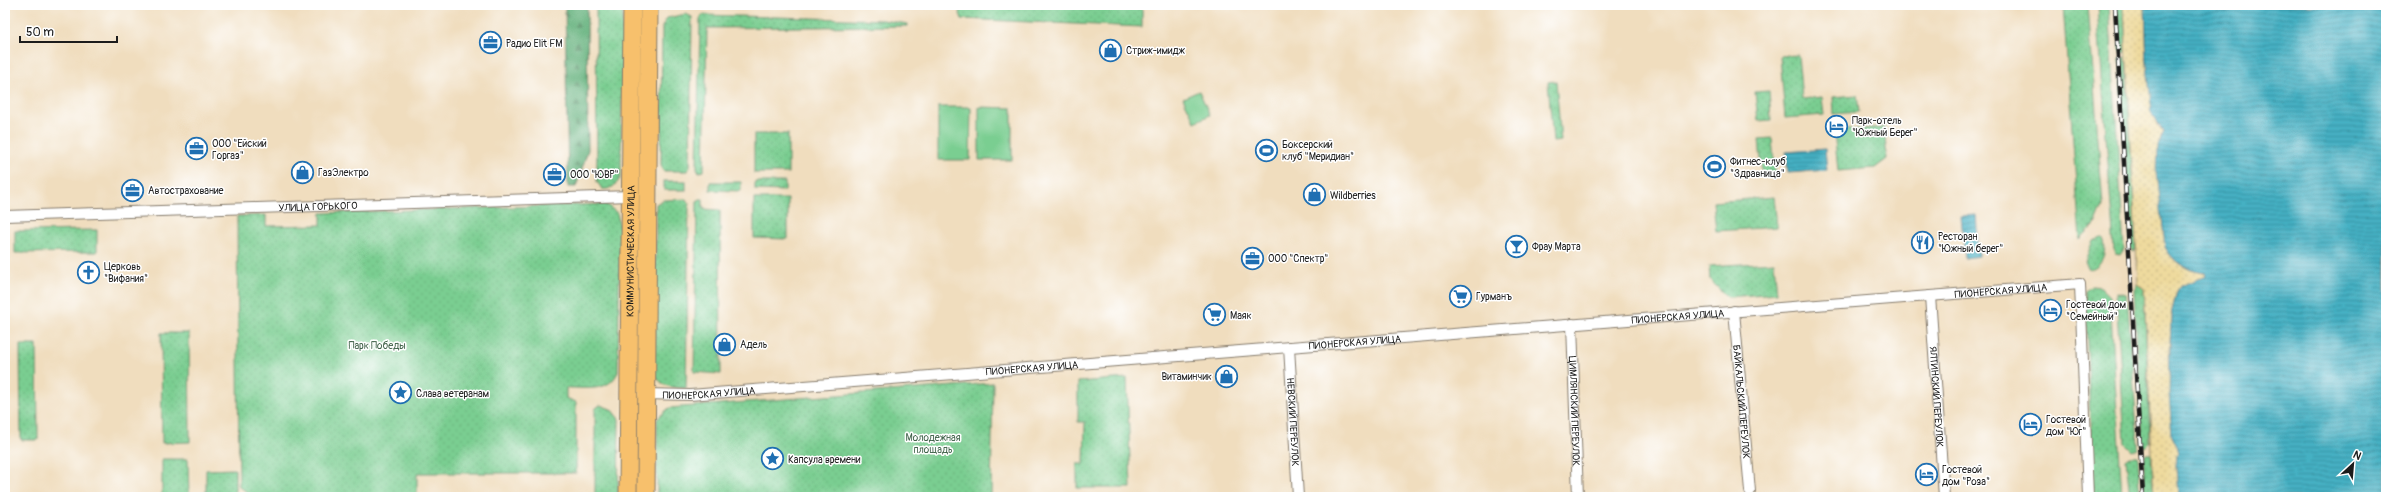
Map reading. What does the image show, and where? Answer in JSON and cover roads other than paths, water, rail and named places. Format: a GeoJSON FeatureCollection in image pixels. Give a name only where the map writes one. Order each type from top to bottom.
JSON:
{"type":"FeatureCollection","features":[{"type":"Feature","properties":{"kind":"main road","name":"КОММУНИСТИЧЕСКАЯ УЛИЦА"},"geometry":{"type":"LineString","coordinates":[[628,497],[632,5]]}},
{"type":"Feature","properties":{"kind":"main road","name":"КОММУНИСТИЧЕСКАЯ УЛИЦА"},"geometry":{"type":"LineString","coordinates":[[646,497],[649,5]]}},
{"type":"Feature","properties":{"kind":"street","name":"УЛИЦА ГОРЬКОГО"},"geometry":{"type":"LineString","coordinates":[[5,216],[631,196]]}},
{"type":"Feature","properties":{"kind":"street","name":"ПИОНЕРСКАЯ УЛИЦА"},"geometry":{"type":"LineString","coordinates":[[629,394],[690,394],[2080,284],[2088,497]]}},
{"type":"Feature","properties":{"kind":"street","name":"ЯЛТИНСКИЙ ПЕРЕУЛОК"},"geometry":{"type":"LineString","coordinates":[[1930,296],[1944,497]]}},
{"type":"Feature","properties":{"kind":"street","name":"БАЙКАЛЬСКИЙ ПЕРЕУЛОК"},"geometry":{"type":"LineString","coordinates":[[1734,311],[1750,491]]}},
{"type":"Feature","properties":{"kind":"street","name":"ЦИМЛЯНСКИЙ ПЕРЕУЛОК"},"geometry":{"type":"LineString","coordinates":[[1572,324],[1578,497]]}},
{"type":"Feature","properties":{"kind":"street","name":"НЕВСКИЙ ПЕРЕУЛОК"},"geometry":{"type":"LineString","coordinates":[[1289,347],[1298,497]]}},
{"type":"Feature","properties":{"kind":"water"},"geometry":{"type":"Polygon","coordinates":[[[2145,5],[2386,5],[2386,497],[2178,497],[2176,466],[2178,448],[2172,436],[2169,393],[2171,314],[2177,292],[2182,285],[2206,276],[2205,273],[2192,270],[2181,265],[2172,257],[2165,247],[2157,172],[2158,146],[2164,132],[2152,113],[2147,65],[2145,5]]]}},
{"type":"Feature","properties":{"kind":"water"},"geometry":{"type":"Polygon","coordinates":[[[1825,149],[1827,170],[1788,173],[1786,152],[1825,149]]]}},
{"type":"Feature","properties":{"kind":"water"},"geometry":{"type":"Polygon","coordinates":[[[1976,215],[1979,256],[1965,258],[1961,216],[1976,215]]]}},
{"type":"Feature","properties":{"kind":"railway"},"geometry":{"type":"LineString","coordinates":[[2115,5],[2143,497]]}},
{"type":"Feature","properties":{"kind":"place","name":"Радио Elit FM"},"geometry":{"type":"Point","coordinates":[491,43]}},
{"type":"Feature","properties":{"kind":"place","name":"Стриж-имидж"},"geometry":{"type":"Point","coordinates":[1110,50]}},
{"type":"Feature","properties":{"kind":"place","name":"Парк-отель \"Южный Берег\""},"geometry":{"type":"Point","coordinates":[1836,126]}},
{"type":"Feature","properties":{"kind":"place","name":"ООО \"Ейский Горгаз\""},"geometry":{"type":"Point","coordinates":[197,149]}},
{"type":"Feature","properties":{"kind":"place","name":"Боксерский клуб \"Меридиан\""},"geometry":{"type":"Point","coordinates":[1267,150]}},
{"type":"Feature","properties":{"kind":"place","name":"Фитнес-клуб \"Здравница\""},"geometry":{"type":"Point","coordinates":[1714,167]}},
{"type":"Feature","properties":{"kind":"place","name":"ГазЭлектро"},"geometry":{"type":"Point","coordinates":[302,172]}},
{"type":"Feature","properties":{"kind":"place","name":"ООО \"ЮВР\""},"geometry":{"type":"Point","coordinates":[555,174]}},
{"type":"Feature","properties":{"kind":"place","name":"Автострахование"},"geometry":{"type":"Point","coordinates":[132,190]}},
{"type":"Feature","properties":{"kind":"place","name":"Wildberries"},"geometry":{"type":"Point","coordinates":[1315,195]}},
{"type":"Feature","properties":{"kind":"place","name":"Ресторан \"Южный берег\""},"geometry":{"type":"Point","coordinates":[1922,242]}},
{"type":"Feature","properties":{"kind":"place","name":"Фрау Марта"},"geometry":{"type":"Point","coordinates":[1516,246]}},
{"type":"Feature","properties":{"kind":"place","name":"ООО \"Спектр\""},"geometry":{"type":"Point","coordinates":[1253,258]}},
{"type":"Feature","properties":{"kind":"place","name":"Церковь \"Вифания\""},"geometry":{"type":"Point","coordinates":[88,272]}},
{"type":"Feature","properties":{"kind":"place","name":"Гурманъ"},"geometry":{"type":"Point","coordinates":[1461,296]}},
{"type":"Feature","properties":{"kind":"place","name":"Гостевой дом \"Семейный\""},"geometry":{"type":"Point","coordinates":[2051,310]}},
{"type":"Feature","properties":{"kind":"place","name":"Маяк"},"geometry":{"type":"Point","coordinates":[1214,315]}},
{"type":"Feature","properties":{"kind":"place","name":"Адель"},"geometry":{"type":"Point","coordinates":[725,344]}},
{"type":"Feature","properties":{"kind":"place","name":"Витаминчик"},"geometry":{"type":"Point","coordinates":[1227,376]}},
{"type":"Feature","properties":{"kind":"place","name":"Слава ветеранам"},"geometry":{"type":"Point","coordinates":[401,393]}},
{"type":"Feature","properties":{"kind":"place","name":"Гостевой дом \"Юг\""},"geometry":{"type":"Point","coordinates":[2030,425]}},
{"type":"Feature","properties":{"kind":"place","name":"Капсула времени"},"geometry":{"type":"Point","coordinates":[773,459]}},
{"type":"Feature","properties":{"kind":"place","name":"Гостевой дом \"Роза\""},"geometry":{"type":"Point","coordinates":[1927,475]}},
{"type":"Feature","properties":{"kind":"park label","name":"Парк Победы"},"geometry":{"type":"Point","coordinates":[377,345]}},
{"type":"Feature","properties":{"kind":"park label","name":"Молодежная площадь"},"geometry":{"type":"Point","coordinates":[933,442]}}]}
